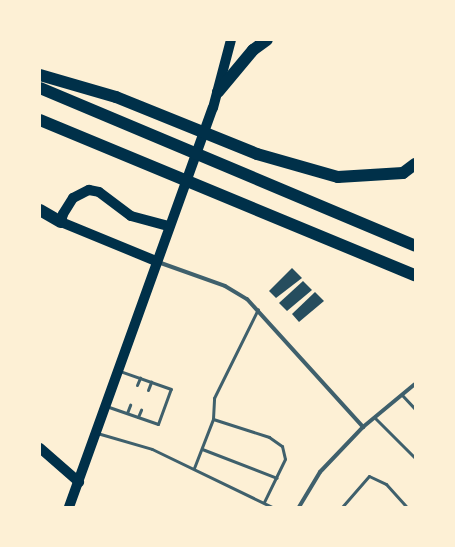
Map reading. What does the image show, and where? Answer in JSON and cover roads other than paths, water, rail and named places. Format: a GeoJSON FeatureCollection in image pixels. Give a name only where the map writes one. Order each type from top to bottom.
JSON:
{"type":"FeatureCollection","features":[{"type":"Feature","properties":{"kind":"highway"},"geometry":{"type":"LineString","coordinates":[[218,92],[253,50],[267,40]]}},
{"type":"Feature","properties":{"kind":"highway"},"geometry":{"type":"LineString","coordinates":[[40,76],[116,97],[300,167],[338,177],[403,173],[415,170]]}},
{"type":"Feature","properties":{"kind":"highway"},"geometry":{"type":"LineString","coordinates":[[40,88],[415,246]]}},
{"type":"Feature","properties":{"kind":"highway"},"geometry":{"type":"LineString","coordinates":[[40,120],[415,275]]}},
{"type":"Feature","properties":{"kind":"highway"},"geometry":{"type":"LineString","coordinates":[[403,173],[415,164]]}},
{"type":"Feature","properties":{"kind":"highway"},"geometry":{"type":"LineString","coordinates":[[40,210],[61,222]]}},
{"type":"Feature","properties":{"kind":"main road"},"geometry":{"type":"LineString","coordinates":[[70,507],[117,369],[213,108],[231,40]]}},
{"type":"Feature","properties":{"kind":"main road"},"geometry":{"type":"LineString","coordinates":[[156,261],[61,222],[66,206],[81,191],[89,190],[98,192],[132,216],[170,226]]}},
{"type":"Feature","properties":{"kind":"main road"},"geometry":{"type":"LineString","coordinates":[[40,448],[79,482]]}},
{"type":"Feature","properties":{"kind":"street"},"geometry":{"type":"LineString","coordinates":[[156,261],[225,286],[258,309],[363,427]]}},
{"type":"Feature","properties":{"kind":"street"},"geometry":{"type":"LineString","coordinates":[[299,507],[320,472],[363,427],[415,384]]}},
{"type":"Feature","properties":{"kind":"lane"},"geometry":{"type":"LineString","coordinates":[[194,468],[213,419],[214,398],[258,309]]}},
{"type":"Feature","properties":{"kind":"lane"},"geometry":{"type":"LineString","coordinates":[[105,405],[158,424],[171,389],[117,369]]}},
{"type":"Feature","properties":{"kind":"lane"},"geometry":{"type":"LineString","coordinates":[[137,385],[140,378]]}},
{"type":"Feature","properties":{"kind":"lane"},"geometry":{"type":"LineString","coordinates":[[148,390],[151,382]]}},
{"type":"Feature","properties":{"kind":"lane"},"geometry":{"type":"LineString","coordinates":[[402,395],[415,409]]}},
{"type":"Feature","properties":{"kind":"lane"},"geometry":{"type":"LineString","coordinates":[[127,413],[130,405]]}},
{"type":"Feature","properties":{"kind":"lane"},"geometry":{"type":"LineString","coordinates":[[138,418],[141,410]]}},
{"type":"Feature","properties":{"kind":"lane"},"geometry":{"type":"LineString","coordinates":[[375,418],[415,458]]}},
{"type":"Feature","properties":{"kind":"lane"},"geometry":{"type":"LineString","coordinates":[[213,419],[269,437],[282,446],[285,459],[264,502]]}},
{"type":"Feature","properties":{"kind":"lane"},"geometry":{"type":"LineString","coordinates":[[96,433],[152,449],[272,507]]}},
{"type":"Feature","properties":{"kind":"lane"},"geometry":{"type":"LineString","coordinates":[[202,449],[277,478]]}},
{"type":"Feature","properties":{"kind":"lane"},"geometry":{"type":"LineString","coordinates":[[342,507],[369,476],[386,484],[407,507]]}}]}
